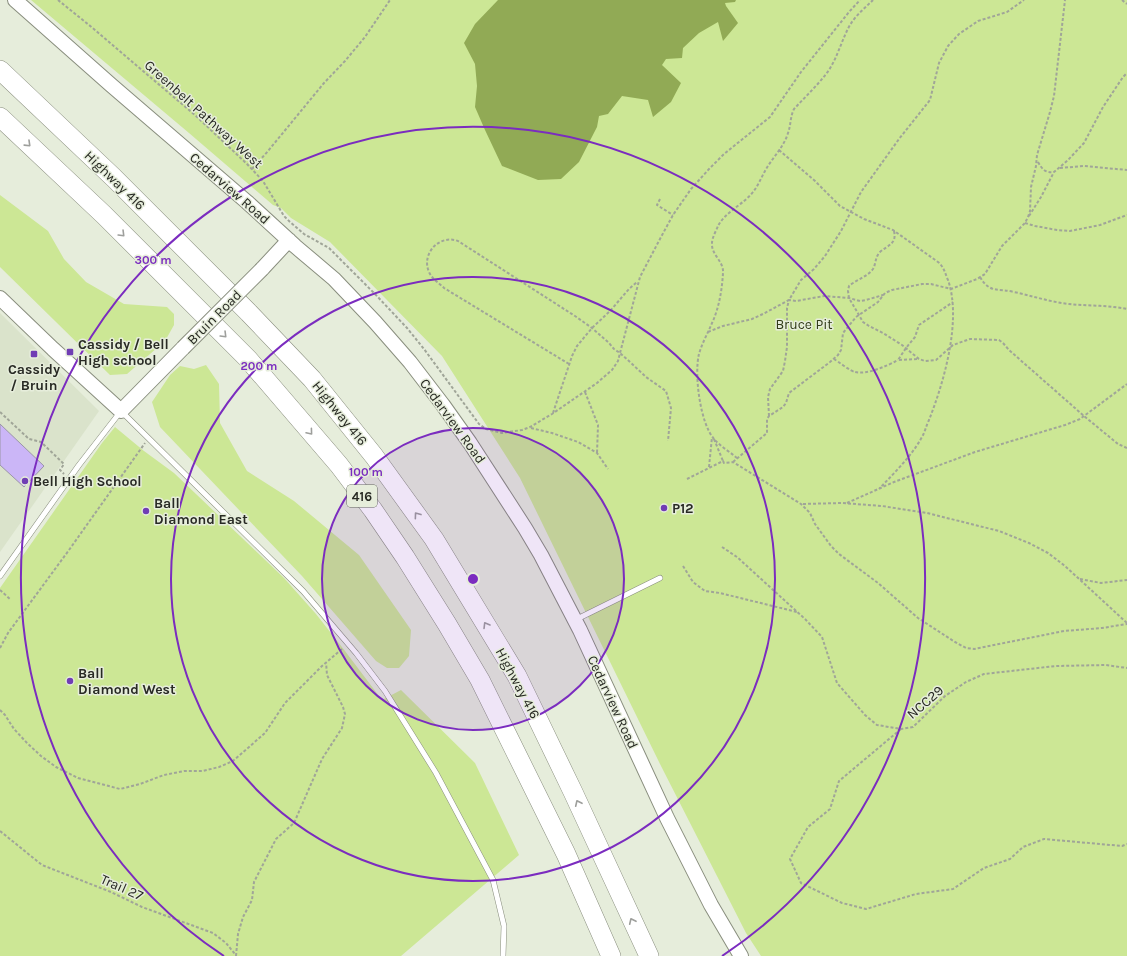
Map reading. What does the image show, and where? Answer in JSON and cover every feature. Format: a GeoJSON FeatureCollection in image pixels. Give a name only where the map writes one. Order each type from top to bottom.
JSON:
{"type":"FeatureCollection","features":[{"type":"Feature","properties":{"kind":"highway","name":"Highway 416"},"geometry":{"type":"LineString","coordinates":[[0,70],[114,178],[249,313],[312,379],[374,456],[434,539],[517,676],[649,956]]}},
{"type":"Feature","properties":{"kind":"highway","name":"416"},"geometry":{"type":"LineString","coordinates":[[0,117],[104,215],[248,359],[339,465],[373,510],[405,557],[480,680],[566,854],[611,956]]}},
{"type":"Feature","properties":{"kind":"main road","name":"Cedarview Road"},"geometry":{"type":"LineString","coordinates":[[15,0],[247,202],[334,280],[375,322],[410,362],[443,405],[470,443],[525,528],[575,620],[667,818],[711,905],[741,956]]}},
{"type":"Feature","properties":{"kind":"main road","name":"Bruin Road"},"geometry":{"type":"LineString","coordinates":[[121,411],[289,240]]}},
{"type":"Feature","properties":{"kind":"main road"},"geometry":{"type":"LineString","coordinates":[[0,298],[121,411]]}},
{"type":"Feature","properties":{"kind":"lane"},"geometry":{"type":"LineString","coordinates":[[0,576],[79,465],[121,411],[303,591],[385,691],[436,773],[493,880],[504,926],[503,956]]}},
{"type":"Feature","properties":{"kind":"lane"},"geometry":{"type":"LineString","coordinates":[[575,620],[660,578]]}},
{"type":"Feature","properties":{"kind":"path","name":"Greenbelt Pathway West"},"geometry":{"type":"LineString","coordinates":[[58,0],[196,116],[252,169],[263,181],[284,216],[304,234],[322,243],[335,254],[407,328],[424,348],[480,424],[486,429],[502,433],[518,431],[530,427],[585,392],[612,370],[618,361],[638,282],[673,215],[691,188],[724,154],[770,117],[801,72],[860,0]]}},
{"type":"Feature","properties":{"kind":"path"},"geometry":{"type":"LineString","coordinates":[[252,169],[324,83],[365,37],[390,0]]}},
{"type":"Feature","properties":{"kind":"path"},"geometry":{"type":"LineString","coordinates":[[723,461],[706,424],[698,391],[697,373],[699,354],[717,308],[723,272],[722,263],[714,253],[712,243],[719,224],[753,193],[764,172],[784,142],[789,131],[794,109],[817,85],[829,69],[839,51],[850,25],[873,0]]}},
{"type":"Feature","properties":{"kind":"path"},"geometry":{"type":"LineString","coordinates":[[733,462],[767,433],[767,419],[769,416],[768,396],[770,389],[783,371],[785,361],[787,347],[787,308],[789,300],[801,280],[814,269],[825,256],[861,192],[881,163],[930,100],[939,63],[948,46],[959,34],[978,21],[1007,12],[1024,0]]}},
{"type":"Feature","properties":{"kind":"path"},"geometry":{"type":"LineString","coordinates":[[1028,217],[1031,187],[1039,145],[1054,96],[1064,0]]}},
{"type":"Feature","properties":{"kind":"path"},"geometry":{"type":"LineString","coordinates":[[1122,0],[1127,4]]}},
{"type":"Feature","properties":{"kind":"path"},"geometry":{"type":"LineString","coordinates":[[708,332],[723,326],[752,319],[789,300],[796,301],[824,296],[866,300],[884,295],[892,290],[922,284],[931,284],[951,289],[985,274],[1002,246],[1025,223],[1042,197],[1054,172],[1084,143],[1103,107],[1127,73]]}},
{"type":"Feature","properties":{"kind":"path"},"geometry":{"type":"LineString","coordinates":[[779,150],[815,181],[840,206],[864,219],[893,230],[933,258],[943,267],[951,289],[953,321],[945,369],[935,405],[922,437],[903,463],[879,489]]}},
{"type":"Feature","properties":{"kind":"path"},"geometry":{"type":"LineString","coordinates":[[1037,161],[1043,171],[1054,172]]}},
{"type":"Feature","properties":{"kind":"path"},"geometry":{"type":"LineString","coordinates":[[1059,168],[1084,166],[1127,170]]}},
{"type":"Feature","properties":{"kind":"path"},"geometry":{"type":"LineString","coordinates":[[660,199],[657,205],[673,215]]}},
{"type":"Feature","properties":{"kind":"path"},"geometry":{"type":"LineString","coordinates":[[1025,223],[1057,230],[1070,231],[1100,225],[1127,214]]}},
{"type":"Feature","properties":{"kind":"path"},"geometry":{"type":"LineString","coordinates":[[893,230],[895,236],[894,240],[888,247],[879,253],[872,270],[850,286],[848,291],[849,298],[863,322],[906,348],[918,359]]}},
{"type":"Feature","properties":{"kind":"path"},"geometry":{"type":"LineString","coordinates":[[569,364],[444,288],[430,275],[428,269],[428,258],[433,246],[443,240],[452,239],[458,241],[592,328],[646,377],[666,391],[671,408],[668,441]]}},
{"type":"Feature","properties":{"kind":"path"},"geometry":{"type":"LineString","coordinates":[[980,277],[983,283],[997,291],[1012,291],[1046,301],[1127,309]]}},
{"type":"Feature","properties":{"kind":"path"},"geometry":{"type":"LineString","coordinates":[[552,414],[569,364],[577,346],[592,328],[638,282]]}},
{"type":"Feature","properties":{"kind":"path"},"geometry":{"type":"LineString","coordinates":[[769,416],[783,407],[789,394],[834,359],[841,350],[844,333],[848,325],[859,315],[878,302],[884,295]]}},
{"type":"Feature","properties":{"kind":"path"},"geometry":{"type":"LineString","coordinates":[[834,359],[850,370],[856,372],[876,370],[888,366],[898,360],[915,337],[919,326],[953,302]]}},
{"type":"Feature","properties":{"kind":"path"},"geometry":{"type":"LineString","coordinates":[[898,360],[936,360],[949,348],[959,342],[970,339],[999,340],[1084,416],[1118,444],[1127,448]]}},
{"type":"Feature","properties":{"kind":"path"},"geometry":{"type":"LineString","coordinates":[[846,504],[894,482],[976,452],[1080,419],[1127,384]]}},
{"type":"Feature","properties":{"kind":"path"},"geometry":{"type":"LineString","coordinates":[[585,392],[598,425],[597,453]]}},
{"type":"Feature","properties":{"kind":"path"},"geometry":{"type":"LineString","coordinates":[[0,412],[29,439],[41,442],[64,464],[60,470],[70,478]]}},
{"type":"Feature","properties":{"kind":"path"},"geometry":{"type":"LineString","coordinates":[[530,427],[578,442],[597,453],[608,470]]}},
{"type":"Feature","properties":{"kind":"path"},"geometry":{"type":"LineString","coordinates":[[713,437],[737,458]]}},
{"type":"Feature","properties":{"kind":"path"},"geometry":{"type":"LineString","coordinates":[[709,467],[713,437]]}},
{"type":"Feature","properties":{"kind":"path"},"geometry":{"type":"LineString","coordinates":[[0,648],[8,633],[149,438]]}},
{"type":"Feature","properties":{"kind":"path"},"geometry":{"type":"LineString","coordinates":[[687,479],[723,461],[724,463],[733,462],[801,504],[810,513],[831,546],[839,554],[878,583],[918,618],[966,648],[990,646],[1064,631],[1102,628],[1127,624]]}},
{"type":"Feature","properties":{"kind":"path"},"geometry":{"type":"LineString","coordinates":[[801,504],[882,506],[927,513],[999,531],[1029,543],[1048,553],[1065,566],[1127,624]]}},
{"type":"Feature","properties":{"kind":"path","name":"NCC29"},"geometry":{"type":"LineString","coordinates":[[722,547],[737,557],[798,612],[822,637],[837,684],[877,725],[901,730],[913,728],[945,696],[966,682],[984,674],[1056,666],[1106,665],[1127,668]]}},
{"type":"Feature","properties":{"kind":"path"},"geometry":{"type":"LineString","coordinates":[[683,566],[693,582],[705,591],[720,593],[798,612]]}},
{"type":"Feature","properties":{"kind":"path"},"geometry":{"type":"LineString","coordinates":[[1079,579],[1101,583],[1127,580]]}},
{"type":"Feature","properties":{"kind":"path"},"geometry":{"type":"LineString","coordinates":[[0,590],[11,600]]}},
{"type":"Feature","properties":{"kind":"path"},"geometry":{"type":"LineString","coordinates":[[0,710],[6,715],[14,729],[27,743],[56,767],[78,778],[120,789],[140,784],[164,775],[184,771],[204,771],[233,761],[265,733],[285,703],[326,662],[348,644]]}},
{"type":"Feature","properties":{"kind":"path"},"geometry":{"type":"LineString","coordinates":[[236,955],[238,934],[243,917],[252,900],[254,882],[276,839],[294,823],[322,759],[342,728],[345,714],[327,675],[326,662]]}},
{"type":"Feature","properties":{"kind":"path"},"geometry":{"type":"LineString","coordinates":[[901,730],[839,781],[830,809],[808,827],[790,859],[801,883],[842,904],[866,909],[916,894],[954,889],[984,868],[1010,858],[1024,846],[1044,839],[1122,846],[1127,844]]}},
{"type":"Feature","properties":{"kind":"path","name":"Trail 27"},"geometry":{"type":"LineString","coordinates":[[0,831],[42,865],[111,892],[142,907],[214,933],[226,943],[236,955]]}},
{"type":"Feature","properties":{"kind":"shaded area"},"geometry":{"type":"Polygon","coordinates":[[[498,0],[736,0],[735,2],[725,3],[738,23],[723,41],[718,22],[699,33],[683,48],[682,58],[666,59],[662,65],[681,83],[671,102],[653,117],[648,100],[622,96],[608,114],[599,116],[597,127],[579,162],[561,179],[538,180],[502,166],[475,107],[477,86],[475,64],[464,43],[475,24],[498,0]]]}},
{"type":"Feature","properties":{"kind":"shaded area","name":"Bell High School"},"geometry":{"type":"Polygon","coordinates":[[[0,313],[99,411],[0,552],[0,313]]]}},
{"type":"Feature","properties":{"kind":"green space","name":"Bruce Pit"},"geometry":{"type":"Polygon","coordinates":[[[31,0],[1127,0],[1127,956],[761,956],[746,933],[660,764],[520,478],[442,356],[330,242],[291,218],[281,208],[273,205],[31,0]]]}},
{"type":"Feature","properties":{"kind":"green space"},"geometry":{"type":"Polygon","coordinates":[[[0,195],[48,231],[64,259],[86,282],[124,304],[167,307],[174,314],[174,325],[165,341],[127,374],[110,375],[0,267],[0,195]]]}},
{"type":"Feature","properties":{"kind":"green space"},"geometry":{"type":"Polygon","coordinates":[[[206,365],[219,384],[220,423],[247,471],[294,501],[359,555],[411,630],[409,656],[399,668],[387,668],[376,661],[302,576],[160,427],[152,402],[170,375],[180,366],[194,369],[206,365]]]}},
{"type":"Feature","properties":{"kind":"green space"},"geometry":{"type":"Polygon","coordinates":[[[115,427],[174,473],[284,578],[316,614],[382,700],[401,690],[475,763],[519,855],[401,956],[0,956],[0,588],[102,443],[115,427]]]}},
{"type":"Feature","properties":{"kind":"building"},"geometry":{"type":"Polygon","coordinates":[[[0,424],[44,466],[24,487],[0,465],[0,424]]]}},
{"type":"Feature","properties":{"kind":"place","name":"Cassidy / Bell High school"},"geometry":{"type":"Point","coordinates":[70,352]}},
{"type":"Feature","properties":{"kind":"place","name":"Cassidy / Bruin"},"geometry":{"type":"Point","coordinates":[34,354]}},
{"type":"Feature","properties":{"kind":"place","name":"Bell High School"},"geometry":{"type":"Point","coordinates":[25,481]}},
{"type":"Feature","properties":{"kind":"place","name":"P12"},"geometry":{"type":"Point","coordinates":[664,508]}},
{"type":"Feature","properties":{"kind":"place","name":"Ball Diamond East"},"geometry":{"type":"Point","coordinates":[146,511]}},
{"type":"Feature","properties":{"kind":"place","name":"Ball Diamond West"},"geometry":{"type":"Point","coordinates":[70,681]}}]}
